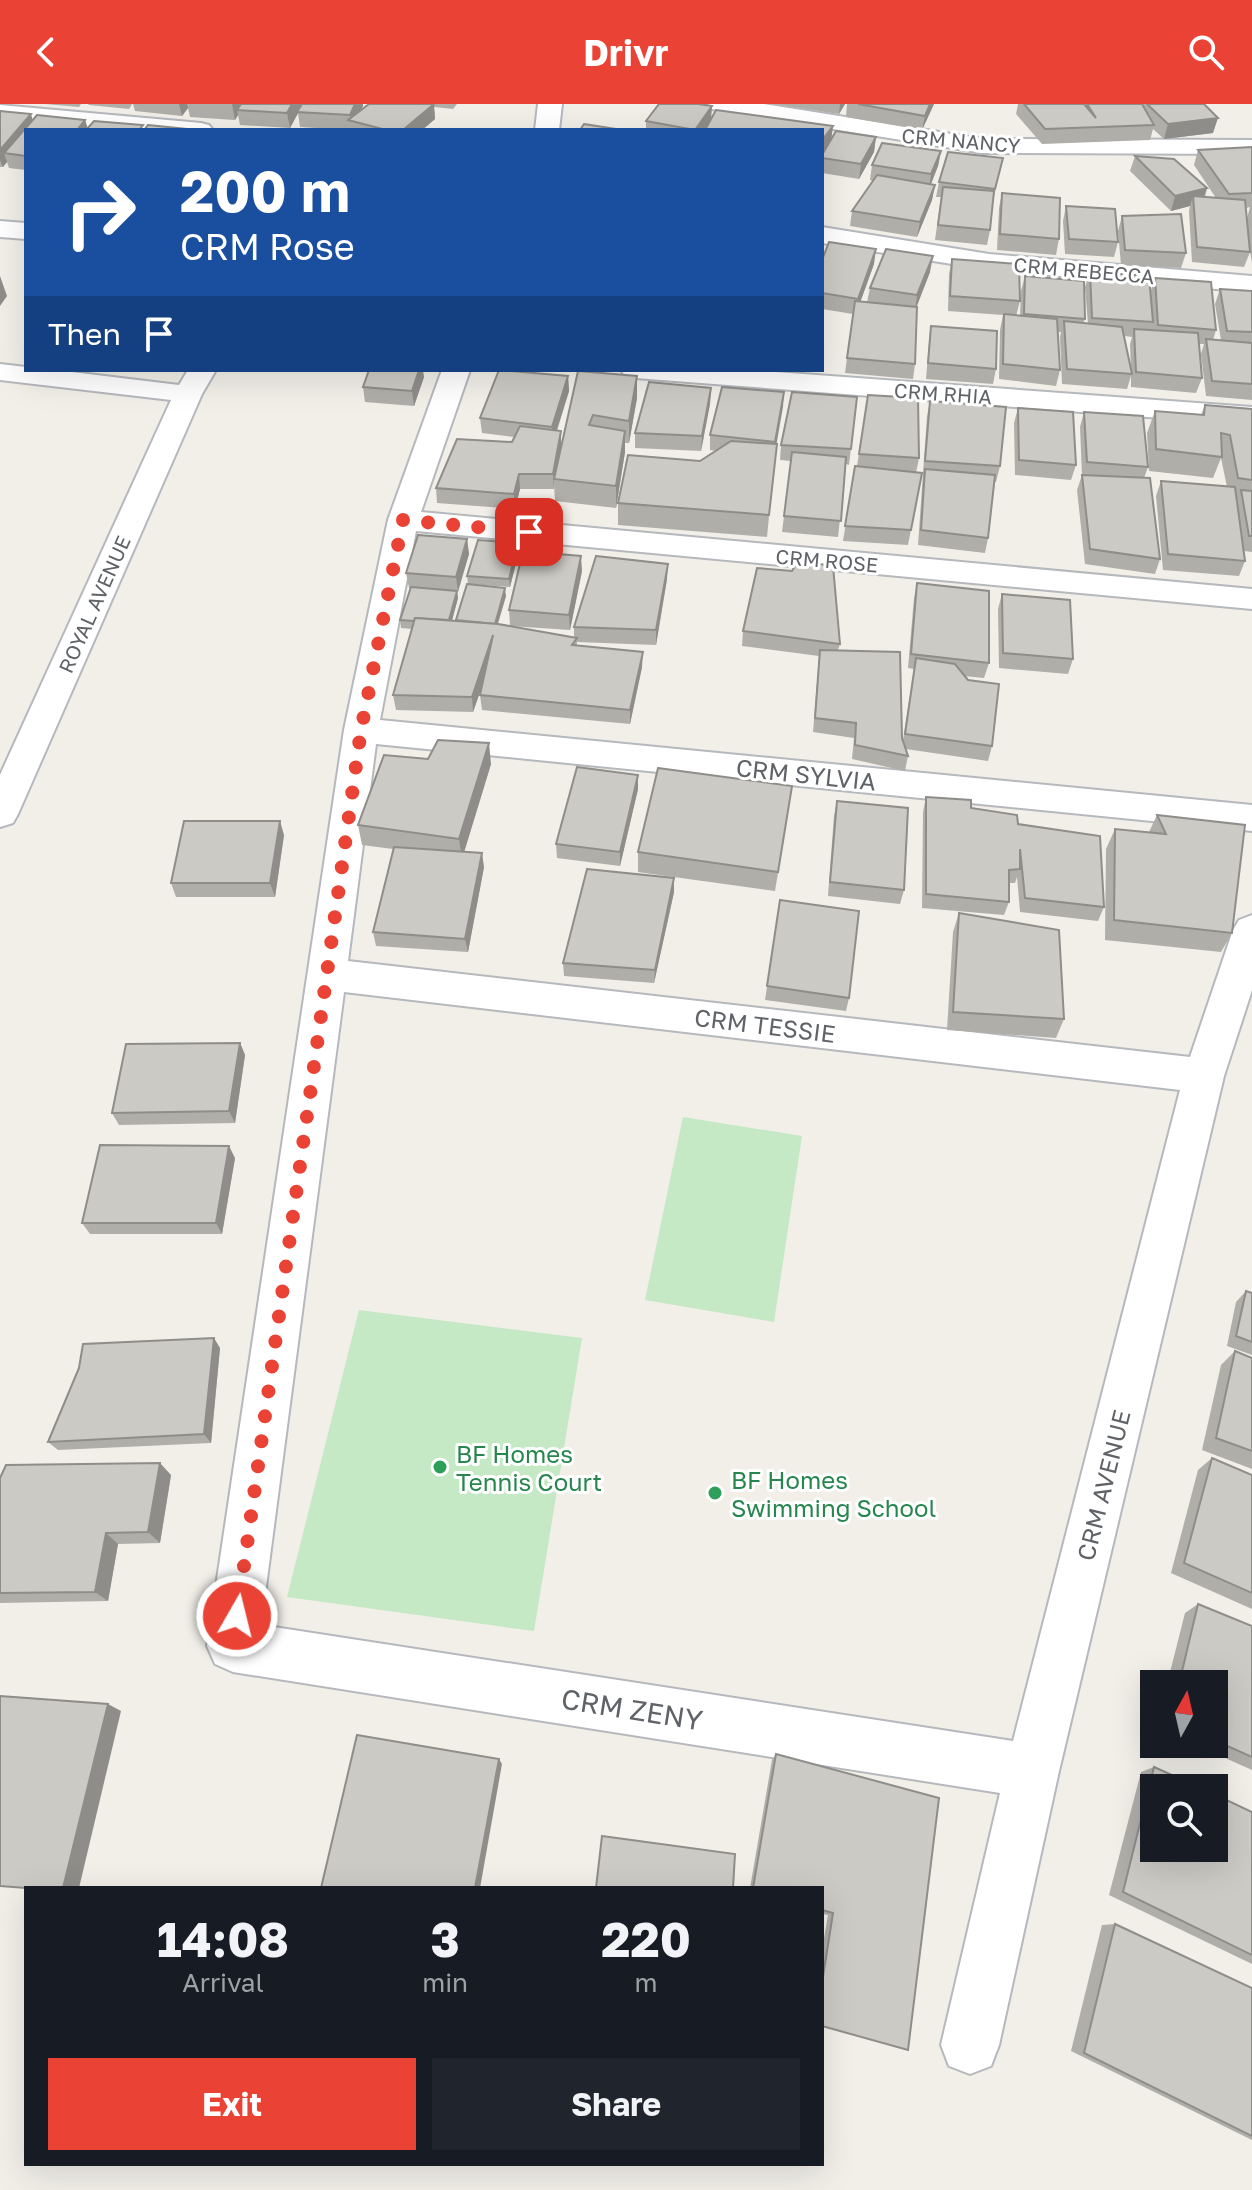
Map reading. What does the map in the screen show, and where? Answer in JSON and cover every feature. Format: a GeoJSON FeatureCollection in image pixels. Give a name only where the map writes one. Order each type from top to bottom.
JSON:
{"type":"FeatureCollection","features":[{"type":"Feature","properties":{"kind":"street"},"geometry":{"type":"LineString","coordinates":[[547,128],[550,104]]}},
{"type":"Feature","properties":{"kind":"street","name":"CRM NANCY"},"geometry":{"type":"LineString","coordinates":[[720,104],[983,146],[1252,147]]}},
{"type":"Feature","properties":{"kind":"street"},"geometry":{"type":"LineString","coordinates":[[0,112],[179,128]]}},
{"type":"Feature","properties":{"kind":"street"},"geometry":{"type":"LineString","coordinates":[[0,229],[24,231]]}},
{"type":"Feature","properties":{"kind":"street","name":"CRM REBECCA"},"geometry":{"type":"LineString","coordinates":[[824,235],[989,262],[1252,284]]}},
{"type":"Feature","properties":{"kind":"street"},"geometry":{"type":"LineString","coordinates":[[0,372],[195,382]]}},
{"type":"Feature","properties":{"kind":"street"},"geometry":{"type":"LineString","coordinates":[[325,974],[361,730],[403,520],[455,372]]}},
{"type":"Feature","properties":{"kind":"street","name":"CRM RHIA"},"geometry":{"type":"LineString","coordinates":[[662,372],[1252,416]]}},
{"type":"Feature","properties":{"kind":"street","name":"ROYAL AVENUE"},"geometry":{"type":"LineString","coordinates":[[0,814],[195,382]]}},
{"type":"Feature","properties":{"kind":"street","name":"CRM ROSE"},"geometry":{"type":"LineString","coordinates":[[403,520],[1252,599]]}},
{"type":"Feature","properties":{"kind":"street","name":"CRM SYLVIA"},"geometry":{"type":"LineString","coordinates":[[361,730],[1252,818]]}},
{"type":"Feature","properties":{"kind":"street","name":"CRM AVENUE"},"geometry":{"type":"LineString","coordinates":[[970,2045],[1032,1771],[1204,1076],[1252,930]]}},
{"type":"Feature","properties":{"kind":"street","name":"CRM TESSIE"},"geometry":{"type":"LineString","coordinates":[[325,974],[1204,1076]]}},
{"type":"Feature","properties":{"kind":"street","name":"CRM ZENY"},"geometry":{"type":"LineString","coordinates":[[325,974],[233,1646],[1032,1771]]}},
{"type":"Feature","properties":{"kind":"green space"},"geometry":{"type":"Polygon","coordinates":[[[683,1117],[802,1136],[774,1322],[645,1300],[683,1117]]]}},
{"type":"Feature","properties":{"kind":"green space","name":"BF Homes Tennis Court"},"geometry":{"type":"Polygon","coordinates":[[[359,1310],[582,1338],[534,1631],[287,1597],[359,1310]]]}},
{"type":"Feature","properties":{"kind":"building"},"geometry":{"type":"Polygon","coordinates":[[[241,104],[292,104],[287,113],[237,110],[241,104]]]}},
{"type":"Feature","properties":{"kind":"building"},"geometry":{"type":"Polygon","coordinates":[[[302,104],[355,104],[350,115],[297,112],[302,104]]]}},
{"type":"Feature","properties":{"kind":"building"},"geometry":{"type":"Polygon","coordinates":[[[369,104],[434,104],[405,128],[378,128],[348,120],[369,104]]]}},
{"type":"Feature","properties":{"kind":"building"},"geometry":{"type":"Polygon","coordinates":[[[659,104],[712,106],[696,128],[646,121],[659,104]]]}},
{"type":"Feature","properties":{"kind":"building"},"geometry":{"type":"Polygon","coordinates":[[[858,104],[930,104],[925,116],[858,104]]]}},
{"type":"Feature","properties":{"kind":"building"},"geometry":{"type":"Polygon","coordinates":[[[1024,104],[1084,104],[1096,118],[1087,104],[1142,104],[1154,125],[1045,129],[1024,104]]]}},
{"type":"Feature","properties":{"kind":"building"},"geometry":{"type":"Polygon","coordinates":[[[1147,104],[1204,104],[1218,118],[1168,124],[1147,104]]]}},
{"type":"Feature","properties":{"kind":"building"},"geometry":{"type":"Polygon","coordinates":[[[716,110],[833,126],[824,137],[824,128],[706,128],[716,110]]]}},
{"type":"Feature","properties":{"kind":"building"},"geometry":{"type":"Polygon","coordinates":[[[0,111],[31,114],[0,150],[0,111]]]}},
{"type":"Feature","properties":{"kind":"building"},"geometry":{"type":"Polygon","coordinates":[[[37,115],[85,120],[79,128],[26,128],[37,115]]]}},
{"type":"Feature","properties":{"kind":"building"},"geometry":{"type":"Polygon","coordinates":[[[94,121],[143,125],[141,128],[88,128],[94,121]]]}},
{"type":"Feature","properties":{"kind":"building"},"geometry":{"type":"Polygon","coordinates":[[[584,124],[610,128],[581,128],[584,124]]]}},
{"type":"Feature","properties":{"kind":"building"},"geometry":{"type":"Polygon","coordinates":[[[148,125],[177,128],[146,128],[148,125]]]}},
{"type":"Feature","properties":{"kind":"building"},"geometry":{"type":"Polygon","coordinates":[[[24,130],[24,156],[4,153],[24,130]]]}},
{"type":"Feature","properties":{"kind":"building"},"geometry":{"type":"Polygon","coordinates":[[[836,131],[876,137],[861,164],[824,158],[824,152],[836,131]]]}},
{"type":"Feature","properties":{"kind":"building"},"geometry":{"type":"Polygon","coordinates":[[[882,143],[941,151],[931,174],[872,165],[882,143]]]}},
{"type":"Feature","properties":{"kind":"building"},"geometry":{"type":"Polygon","coordinates":[[[1252,147],[1252,193],[1229,194],[1198,150],[1252,147]]]}},
{"type":"Feature","properties":{"kind":"building"},"geometry":{"type":"Polygon","coordinates":[[[948,152],[1003,158],[995,189],[939,182],[948,152]]]}},
{"type":"Feature","properties":{"kind":"building"},"geometry":{"type":"Polygon","coordinates":[[[1135,156],[1174,159],[1207,188],[1175,196],[1135,156]]]}},
{"type":"Feature","properties":{"kind":"building"},"geometry":{"type":"Polygon","coordinates":[[[877,175],[935,185],[920,222],[852,211],[877,175]]]}},
{"type":"Feature","properties":{"kind":"building"},"geometry":{"type":"Polygon","coordinates":[[[943,187],[994,191],[990,230],[938,225],[943,187]]]}},
{"type":"Feature","properties":{"kind":"building"},"geometry":{"type":"Polygon","coordinates":[[[1002,193],[1060,198],[1059,239],[1000,234],[1002,193]]]}},
{"type":"Feature","properties":{"kind":"building"},"geometry":{"type":"Polygon","coordinates":[[[1193,196],[1245,200],[1250,252],[1197,247],[1193,196]]]}},
{"type":"Feature","properties":{"kind":"building"},"geometry":{"type":"Polygon","coordinates":[[[1066,206],[1115,209],[1118,242],[1069,239],[1066,206]]]}},
{"type":"Feature","properties":{"kind":"building"},"geometry":{"type":"Polygon","coordinates":[[[1181,214],[1186,253],[1125,250],[1122,216],[1181,214]]]}},
{"type":"Feature","properties":{"kind":"building"},"geometry":{"type":"Polygon","coordinates":[[[829,242],[876,249],[858,299],[824,293],[824,255],[829,242]]]}},
{"type":"Feature","properties":{"kind":"building"},"geometry":{"type":"Polygon","coordinates":[[[886,249],[933,256],[917,295],[870,288],[886,249]]]}},
{"type":"Feature","properties":{"kind":"building"},"geometry":{"type":"Polygon","coordinates":[[[952,259],[1019,264],[1020,301],[950,296],[952,259]]]}},
{"type":"Feature","properties":{"kind":"building"},"geometry":{"type":"Polygon","coordinates":[[[1090,272],[1149,276],[1153,322],[1092,318],[1090,272]]]}},
{"type":"Feature","properties":{"kind":"building"},"geometry":{"type":"Polygon","coordinates":[[[1025,276],[1084,281],[1085,319],[1024,314],[1025,276]]]}},
{"type":"Feature","properties":{"kind":"building"},"geometry":{"type":"Polygon","coordinates":[[[1155,278],[1211,282],[1216,330],[1158,325],[1155,278]]]}},
{"type":"Feature","properties":{"kind":"building"},"geometry":{"type":"Polygon","coordinates":[[[1220,289],[1252,291],[1252,332],[1227,331],[1220,289]]]}},
{"type":"Feature","properties":{"kind":"building"},"geometry":{"type":"Polygon","coordinates":[[[855,301],[917,307],[915,364],[847,358],[855,301]]]}},
{"type":"Feature","properties":{"kind":"building"},"geometry":{"type":"Polygon","coordinates":[[[1004,314],[1057,319],[1060,370],[1003,364],[1004,314]]]}},
{"type":"Feature","properties":{"kind":"building"},"geometry":{"type":"Polygon","coordinates":[[[1064,321],[1122,327],[1132,374],[1067,369],[1064,321]]]}},
{"type":"Feature","properties":{"kind":"building"},"geometry":{"type":"Polygon","coordinates":[[[931,326],[997,331],[996,369],[928,363],[931,326]]]}},
{"type":"Feature","properties":{"kind":"building"},"geometry":{"type":"Polygon","coordinates":[[[1134,329],[1198,333],[1202,378],[1136,372],[1134,329]]]}},
{"type":"Feature","properties":{"kind":"building"},"geometry":{"type":"Polygon","coordinates":[[[1206,339],[1252,343],[1252,384],[1212,381],[1206,339]]]}},
{"type":"Feature","properties":{"kind":"building"},"geometry":{"type":"Polygon","coordinates":[[[368,372],[418,372],[412,391],[363,387],[368,372]]]}},
{"type":"Feature","properties":{"kind":"building"},"geometry":{"type":"Polygon","coordinates":[[[498,372],[568,376],[552,427],[480,418],[498,372]]]}},
{"type":"Feature","properties":{"kind":"building"},"geometry":{"type":"Polygon","coordinates":[[[578,372],[637,376],[629,421],[593,415],[589,425],[625,431],[616,486],[554,479],[578,372]]]}},
{"type":"Feature","properties":{"kind":"building"},"geometry":{"type":"Polygon","coordinates":[[[649,382],[711,388],[702,436],[635,433],[649,382]]]}},
{"type":"Feature","properties":{"kind":"building"},"geometry":{"type":"Polygon","coordinates":[[[722,387],[784,392],[775,442],[710,435],[722,387]]]}},
{"type":"Feature","properties":{"kind":"building"},"geometry":{"type":"Polygon","coordinates":[[[792,392],[857,397],[851,449],[781,445],[792,392]]]}},
{"type":"Feature","properties":{"kind":"building"},"geometry":{"type":"Polygon","coordinates":[[[868,395],[918,398],[919,458],[859,454],[868,395]]]}},
{"type":"Feature","properties":{"kind":"building"},"geometry":{"type":"Polygon","coordinates":[[[930,401],[1006,407],[1000,466],[925,461],[930,401]]]}},
{"type":"Feature","properties":{"kind":"building"},"geometry":{"type":"Polygon","coordinates":[[[1205,405],[1252,409],[1252,480],[1238,478],[1230,435],[1221,433],[1222,457],[1156,449],[1155,411],[1204,415],[1205,405]]]}},
{"type":"Feature","properties":{"kind":"building"},"geometry":{"type":"Polygon","coordinates":[[[1018,408],[1073,412],[1076,465],[1019,460],[1018,408]]]}},
{"type":"Feature","properties":{"kind":"building"},"geometry":{"type":"Polygon","coordinates":[[[1084,412],[1143,416],[1148,467],[1087,462],[1084,412]]]}},
{"type":"Feature","properties":{"kind":"building"},"geometry":{"type":"Polygon","coordinates":[[[520,426],[561,431],[553,474],[519,474],[514,494],[436,488],[457,439],[512,442],[520,426]]]}},
{"type":"Feature","properties":{"kind":"building"},"geometry":{"type":"Polygon","coordinates":[[[731,441],[777,444],[769,515],[618,503],[628,455],[700,461],[731,441]]]}},
{"type":"Feature","properties":{"kind":"building"},"geometry":{"type":"Polygon","coordinates":[[[792,452],[846,457],[841,521],[784,516],[792,452]]]}},
{"type":"Feature","properties":{"kind":"building"},"geometry":{"type":"Polygon","coordinates":[[[855,466],[922,473],[911,530],[845,526],[855,466]]]}},
{"type":"Feature","properties":{"kind":"building"},"geometry":{"type":"Polygon","coordinates":[[[925,469],[995,475],[988,538],[921,530],[925,469]]]}},
{"type":"Feature","properties":{"kind":"building"},"geometry":{"type":"Polygon","coordinates":[[[1082,475],[1150,478],[1160,559],[1090,549],[1082,475]]]}},
{"type":"Feature","properties":{"kind":"building"},"geometry":{"type":"Polygon","coordinates":[[[1161,481],[1235,487],[1245,561],[1168,554],[1161,481]]]}},
{"type":"Feature","properties":{"kind":"building"},"geometry":{"type":"Polygon","coordinates":[[[1241,490],[1252,491],[1252,536],[1249,536],[1241,490]]]}},
{"type":"Feature","properties":{"kind":"building"},"geometry":{"type":"Polygon","coordinates":[[[418,535],[467,539],[456,577],[406,573],[418,535]]]}},
{"type":"Feature","properties":{"kind":"building"},"geometry":{"type":"Polygon","coordinates":[[[478,540],[518,543],[509,579],[467,576],[478,540]]]}},
{"type":"Feature","properties":{"kind":"building"},"geometry":{"type":"Polygon","coordinates":[[[523,551],[581,556],[569,615],[509,610],[523,551]]]}},
{"type":"Feature","properties":{"kind":"building"},"geometry":{"type":"Polygon","coordinates":[[[596,556],[668,564],[656,630],[574,627],[596,556]]]}},
{"type":"Feature","properties":{"kind":"building"},"geometry":{"type":"Polygon","coordinates":[[[798,561],[833,566],[840,644],[743,631],[757,568],[792,571],[798,561]]]}},
{"type":"Feature","properties":{"kind":"building"},"geometry":{"type":"Polygon","coordinates":[[[917,583],[989,591],[989,663],[911,654],[917,583]]]}},
{"type":"Feature","properties":{"kind":"building"},"geometry":{"type":"Polygon","coordinates":[[[467,584],[505,588],[495,624],[456,620],[467,584]]]}},
{"type":"Feature","properties":{"kind":"building"},"geometry":{"type":"Polygon","coordinates":[[[411,587],[457,591],[449,620],[400,620],[411,587]]]}},
{"type":"Feature","properties":{"kind":"building"},"geometry":{"type":"Polygon","coordinates":[[[1002,594],[1070,600],[1073,659],[1003,653],[1002,594]]]}},
{"type":"Feature","properties":{"kind":"building"},"geometry":{"type":"Polygon","coordinates":[[[415,618],[498,624],[577,638],[572,645],[643,652],[630,710],[480,695],[493,635],[472,697],[393,695],[415,618]]]}},
{"type":"Feature","properties":{"kind":"building"},"geometry":{"type":"Polygon","coordinates":[[[820,650],[900,652],[902,738],[908,756],[855,745],[856,723],[815,718],[820,650]]]}},
{"type":"Feature","properties":{"kind":"building"},"geometry":{"type":"Polygon","coordinates":[[[916,658],[955,664],[968,680],[999,684],[992,746],[905,734],[916,658]]]}},
{"type":"Feature","properties":{"kind":"building"},"geometry":{"type":"Polygon","coordinates":[[[438,740],[489,743],[459,839],[358,825],[384,755],[428,759],[438,740]]]}},
{"type":"Feature","properties":{"kind":"building"},"geometry":{"type":"Polygon","coordinates":[[[577,767],[638,775],[620,852],[556,844],[577,767]]]}},
{"type":"Feature","properties":{"kind":"building"},"geometry":{"type":"Polygon","coordinates":[[[658,768],[792,786],[778,872],[638,852],[658,768]]]}},
{"type":"Feature","properties":{"kind":"building"},"geometry":{"type":"Polygon","coordinates":[[[926,797],[971,800],[971,808],[1017,815],[1018,824],[1100,836],[1104,907],[1025,898],[1020,849],[1020,869],[1009,870],[1009,902],[926,894],[926,797]]]}},
{"type":"Feature","properties":{"kind":"building"},"geometry":{"type":"Polygon","coordinates":[[[837,801],[908,808],[904,890],[830,882],[837,801]]]}},
{"type":"Feature","properties":{"kind":"building"},"geometry":{"type":"Polygon","coordinates":[[[1157,815],[1245,825],[1232,933],[1114,920],[1115,829],[1166,834],[1157,815]]]}},
{"type":"Feature","properties":{"kind":"building"},"geometry":{"type":"Polygon","coordinates":[[[184,821],[280,821],[270,883],[171,883],[184,821]]]}},
{"type":"Feature","properties":{"kind":"building"},"geometry":{"type":"Polygon","coordinates":[[[394,847],[482,853],[465,939],[373,932],[394,847]]]}},
{"type":"Feature","properties":{"kind":"building"},"geometry":{"type":"Polygon","coordinates":[[[587,869],[674,878],[655,970],[563,963],[587,869]]]}},
{"type":"Feature","properties":{"kind":"building"},"geometry":{"type":"Polygon","coordinates":[[[780,900],[859,911],[849,998],[767,986],[780,900]]]}},
{"type":"Feature","properties":{"kind":"building"},"geometry":{"type":"Polygon","coordinates":[[[959,913],[1059,930],[1064,1019],[953,1012],[959,913]]]}},
{"type":"Feature","properties":{"kind":"building"},"geometry":{"type":"Polygon","coordinates":[[[240,1043],[229,1111],[112,1113],[126,1044],[240,1043]]]}},
{"type":"Feature","properties":{"kind":"building"},"geometry":{"type":"Polygon","coordinates":[[[100,1145],[229,1146],[216,1223],[82,1223],[100,1145]]]}},
{"type":"Feature","properties":{"kind":"building"},"geometry":{"type":"Polygon","coordinates":[[[1246,1291],[1252,1293],[1252,1342],[1236,1336],[1246,1291]]]}},
{"type":"Feature","properties":{"kind":"building"},"geometry":{"type":"Polygon","coordinates":[[[214,1338],[204,1434],[48,1442],[79,1368],[83,1344],[214,1338]]]}},
{"type":"Feature","properties":{"kind":"building"},"geometry":{"type":"Polygon","coordinates":[[[1235,1351],[1252,1358],[1252,1451],[1216,1438],[1235,1351]]]}},
{"type":"Feature","properties":{"kind":"building"},"geometry":{"type":"Polygon","coordinates":[[[1212,1458],[1252,1475],[1252,1593],[1184,1563],[1212,1458]]]}},
{"type":"Feature","properties":{"kind":"building"},"geometry":{"type":"Polygon","coordinates":[[[160,1463],[148,1532],[106,1533],[95,1592],[0,1593],[0,1478],[6,1465],[160,1463]]]}},
{"type":"Feature","properties":{"kind":"building"},"geometry":{"type":"Polygon","coordinates":[[[1198,1604],[1252,1626],[1252,1757],[1228,1746],[1228,1670],[1182,1670],[1198,1604]]]}},
{"type":"Feature","properties":{"kind":"building"},"geometry":{"type":"Polygon","coordinates":[[[0,1696],[108,1704],[63,1886],[0,1886],[0,1696]]]}},
{"type":"Feature","properties":{"kind":"building"},"geometry":{"type":"Polygon","coordinates":[[[357,1735],[499,1759],[475,1886],[321,1886],[357,1735]]]}},
{"type":"Feature","properties":{"kind":"building"},"geometry":{"type":"Polygon","coordinates":[[[776,1754],[939,1798],[908,2050],[824,2027],[824,1970],[833,1913],[824,1911],[824,1886],[753,1886],[776,1754]]]}},
{"type":"Feature","properties":{"kind":"building"},"geometry":{"type":"Polygon","coordinates":[[[1154,1767],[1170,1774],[1152,1774],[1154,1767]]]}},
{"type":"Feature","properties":{"kind":"building"},"geometry":{"type":"Polygon","coordinates":[[[1228,1801],[1252,1812],[1252,1955],[1123,1892],[1140,1823],[1140,1862],[1228,1862],[1228,1801]]]}},
{"type":"Feature","properties":{"kind":"building"},"geometry":{"type":"Polygon","coordinates":[[[602,1836],[735,1854],[733,1886],[596,1886],[602,1836]]]}},
{"type":"Feature","properties":{"kind":"building"},"geometry":{"type":"Polygon","coordinates":[[[1115,1924],[1252,1988],[1252,2136],[1084,2053],[1115,1924]]]}},
{"type":"Feature","properties":{"kind":"place","name":"BF Homes Tennis Court"},"geometry":{"type":"Point","coordinates":[440,1467]}},
{"type":"Feature","properties":{"kind":"place","name":"BF Homes Swimming School"},"geometry":{"type":"Point","coordinates":[715,1493]}},
{"type":"Feature","properties":{"kind":"route"},"geometry":{"type":"LineString","coordinates":[[237,1616],[361,730],[403,520],[529,532]]}}]}
